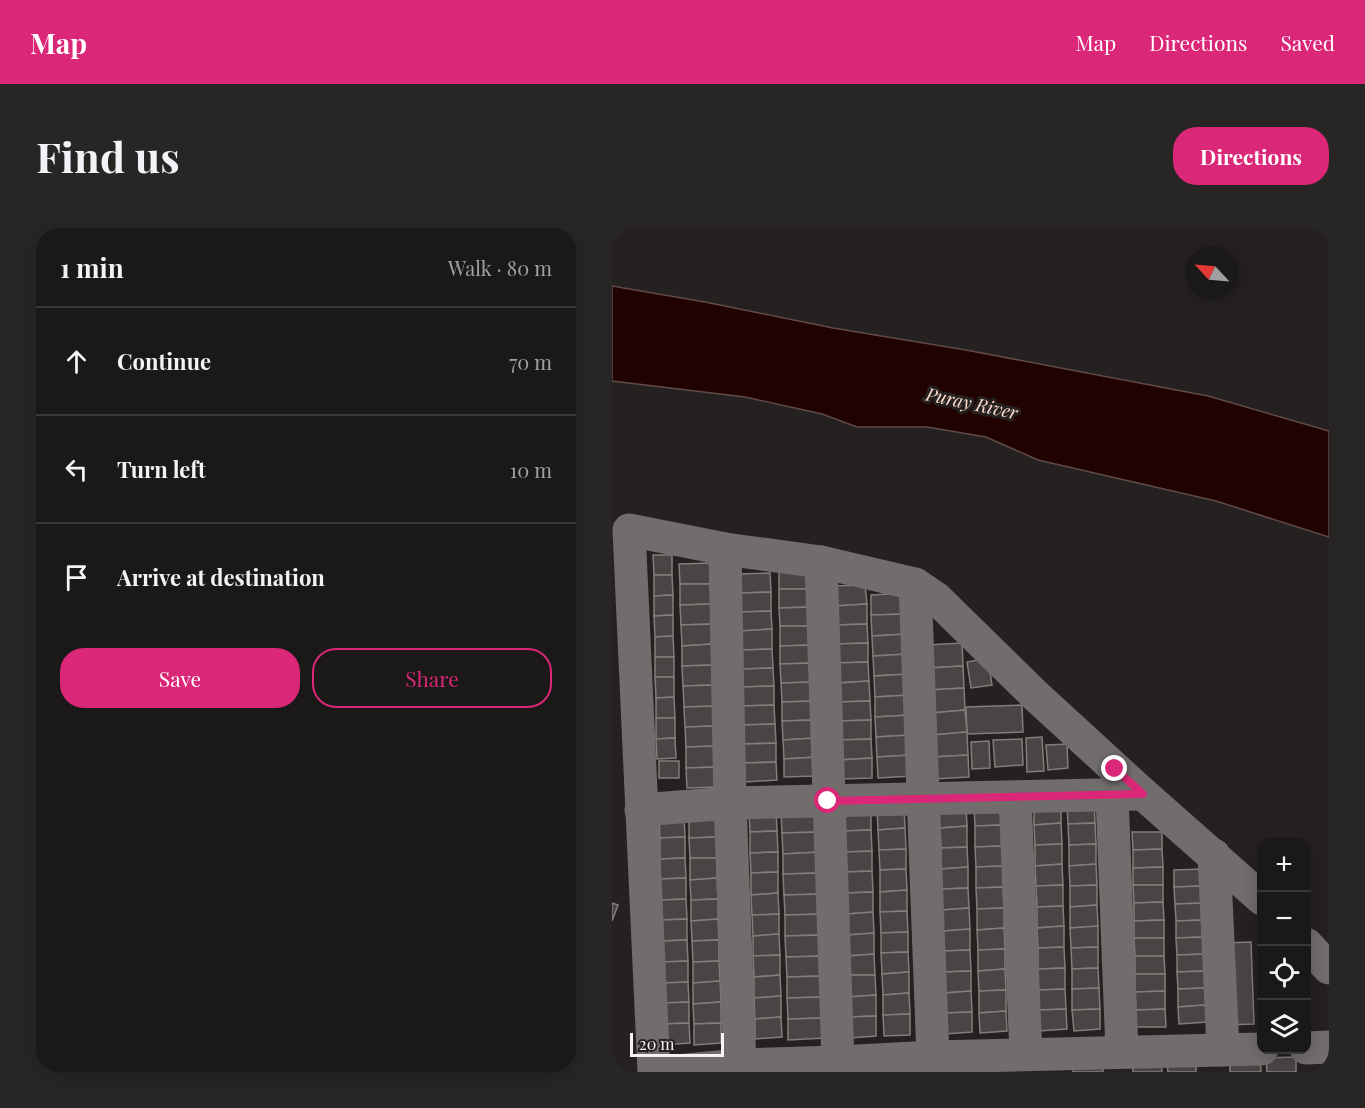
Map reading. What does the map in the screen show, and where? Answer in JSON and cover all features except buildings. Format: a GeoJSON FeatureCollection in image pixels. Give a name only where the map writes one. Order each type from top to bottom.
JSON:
{"type":"FeatureCollection","features":[{"type":"Feature","properties":{"kind":"street"},"geometry":{"type":"LineString","coordinates":[[654,1072],[640,810],[629,530],[725,549],[821,562],[915,584],[937,599],[1036,696],[1127,795],[1214,855],[1257,894]]}},
{"type":"Feature","properties":{"kind":"street"},"geometry":{"type":"LineString","coordinates":[[725,549],[730,803],[740,1065]]}},
{"type":"Feature","properties":{"kind":"street"},"geometry":{"type":"LineString","coordinates":[[821,562],[838,1062]]}},
{"type":"Feature","properties":{"kind":"street"},"geometry":{"type":"LineString","coordinates":[[915,584],[933,1056]]}},
{"type":"Feature","properties":{"kind":"street"},"geometry":{"type":"LineString","coordinates":[[640,810],[730,803],[1127,795]]}},
{"type":"Feature","properties":{"kind":"street"},"geometry":{"type":"LineString","coordinates":[[1122,1052],[1127,795]]}},
{"type":"Feature","properties":{"kind":"street"},"geometry":{"type":"LineString","coordinates":[[1015,798],[1026,1054]]}},
{"type":"Feature","properties":{"kind":"street"},"geometry":{"type":"LineString","coordinates":[[1214,855],[1223,1050]]}},
{"type":"Feature","properties":{"kind":"street"},"geometry":{"type":"LineString","coordinates":[[1307,946],[1329,968]]}},
{"type":"Feature","properties":{"kind":"street"},"geometry":{"type":"LineString","coordinates":[[1311,1048],[1329,1047]]}},
{"type":"Feature","properties":{"kind":"street"},"geometry":{"type":"LineString","coordinates":[[665,1072],[740,1065],[933,1056],[1257,1049]]}},
{"type":"Feature","properties":{"kind":"water","name":"Puray River"},"geometry":{"type":"Polygon","coordinates":[[[612,286],[1208,396],[1329,431],[1329,537],[1216,501],[1038,460],[986,437],[927,427],[857,427],[822,414],[745,397],[612,381],[612,286]]]}},
{"type":"Feature","properties":{"kind":"route"},"geometry":{"type":"LineString","coordinates":[[828,801],[1143,794],[1115,769]]}}]}
